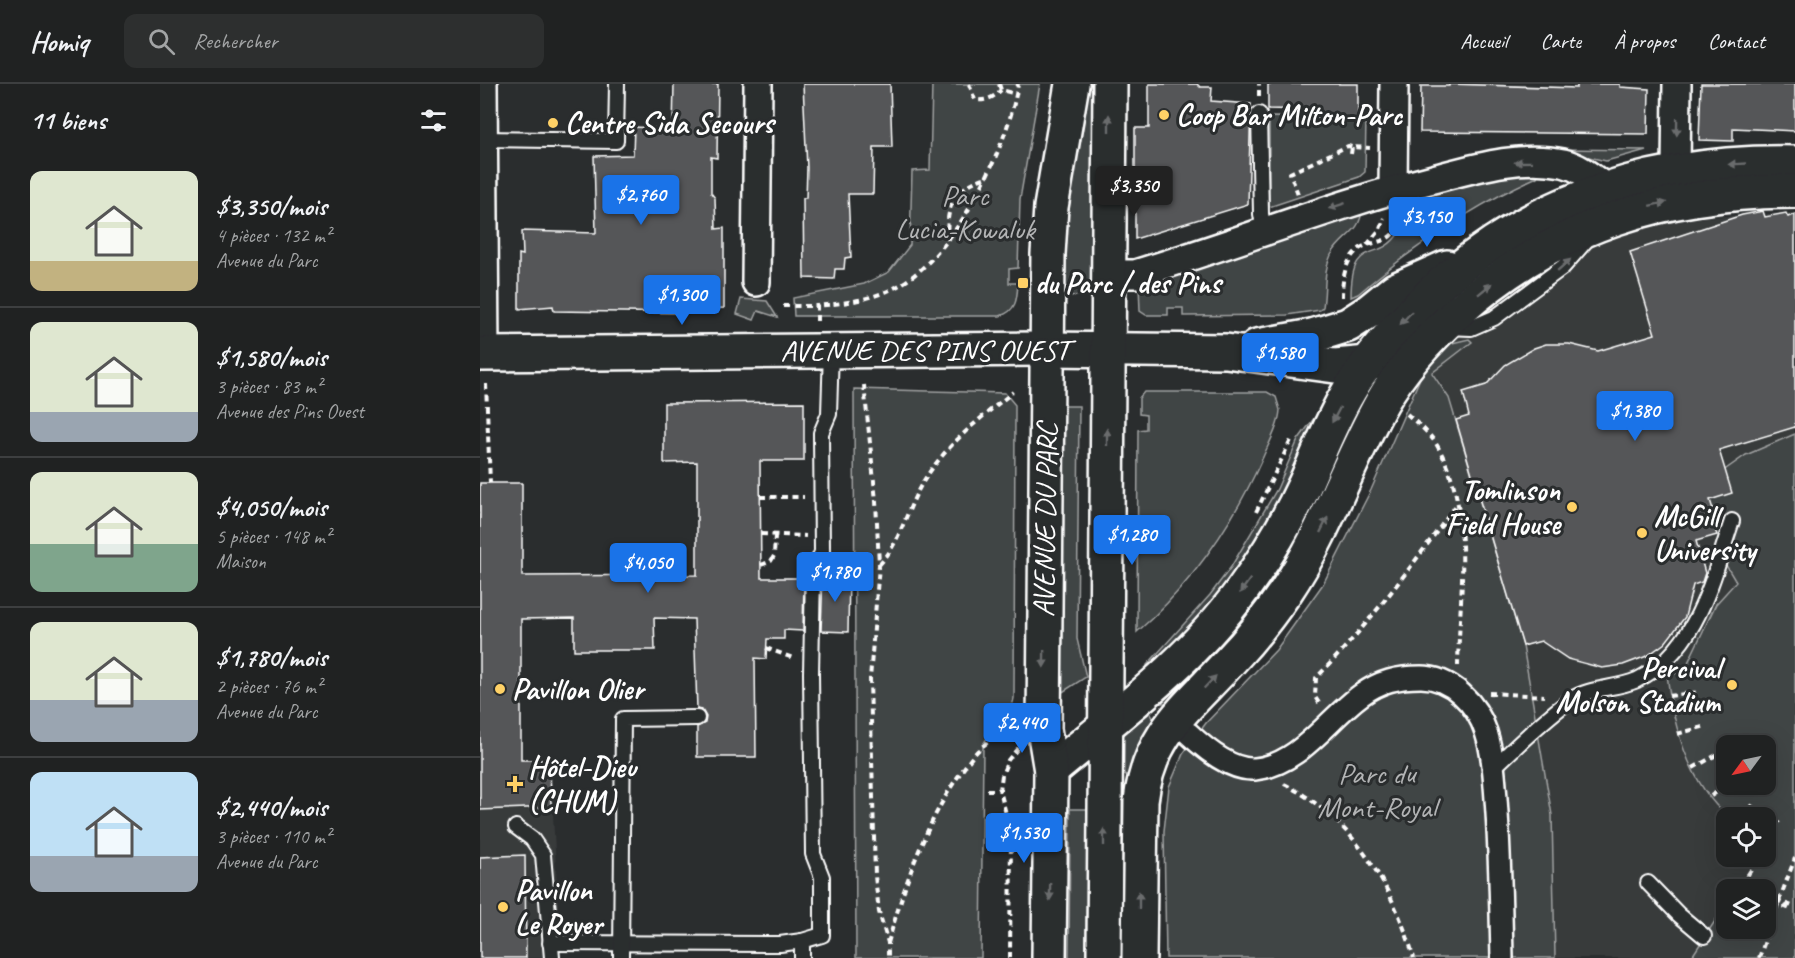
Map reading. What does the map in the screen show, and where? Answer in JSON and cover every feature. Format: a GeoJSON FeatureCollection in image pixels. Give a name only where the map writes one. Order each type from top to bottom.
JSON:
{"type":"FeatureCollection","features":[{"type":"Feature","properties":{"kind":"main road","name":"AVENUE DU PARC"},"geometry":{"type":"LineString","coordinates":[[1049,958],[1051,771],[1044,729],[1050,219],[1072,84]]}},
{"type":"Feature","properties":{"kind":"main road","name":"AVENUE DU PARC"},"geometry":{"type":"LineString","coordinates":[[1104,958],[1110,84]]}},
{"type":"Feature","properties":{"kind":"main road","name":"AVENUE DES PINS OUEST"},"geometry":{"type":"LineString","coordinates":[[1226,351],[1312,336],[1342,328],[1368,312],[1395,290],[1481,252],[1544,214],[1606,188],[1676,170],[1739,163],[1795,163]]}},
{"type":"Feature","properties":{"kind":"main road"},"geometry":{"type":"LineString","coordinates":[[1139,958],[1142,788],[1158,743],[1181,726],[1286,591],[1316,541],[1381,403],[1412,358],[1442,326],[1491,283],[1562,239],[1629,212],[1686,199],[1738,193],[1795,191]]}},
{"type":"Feature","properties":{"kind":"main road","name":"AVENUE DES PINS OUEST"},"geometry":{"type":"LineString","coordinates":[[1051,771],[1196,645],[1238,596],[1281,530],[1334,419],[1366,364],[1430,293],[1481,252]]}},
{"type":"Feature","properties":{"kind":"main road","name":"AVENUE DES PINS OUEST"},"geometry":{"type":"LineString","coordinates":[[484,364],[824,336],[1047,349],[1226,351],[1335,366],[1412,358]]}},
{"type":"Feature","properties":{"kind":"street"},"geometry":{"type":"LineString","coordinates":[[483,84],[484,364]]}},
{"type":"Feature","properties":{"kind":"street"},"geometry":{"type":"LineString","coordinates":[[756,282],[758,84]]}},
{"type":"Feature","properties":{"kind":"street"},"geometry":{"type":"LineString","coordinates":[[1394,84],[1396,198]]}},
{"type":"Feature","properties":{"kind":"street"},"geometry":{"type":"LineString","coordinates":[[1676,170],[1677,84]]}},
{"type":"Feature","properties":{"kind":"street"},"geometry":{"type":"LineString","coordinates":[[1109,274],[1135,274],[1264,231],[1396,198],[1489,164],[1522,161],[1567,164],[1606,188]]}},
{"type":"Feature","properties":{"kind":"street"},"geometry":{"type":"LineString","coordinates":[[1181,726],[1203,746],[1223,759],[1245,768],[1255,769],[1279,762],[1299,750],[1361,695],[1378,684],[1399,677],[1425,677],[1443,681],[1458,690],[1474,709],[1486,731],[1493,768],[1500,867],[1502,958]]}},
{"type":"Feature","properties":{"kind":"lane"},"geometry":{"type":"LineString","coordinates":[[483,139],[616,141],[617,84]]}},
{"type":"Feature","properties":{"kind":"lane"},"geometry":{"type":"LineString","coordinates":[[1259,114],[1261,214],[1264,231]]}},
{"type":"Feature","properties":{"kind":"lane"},"geometry":{"type":"LineString","coordinates":[[550,943],[780,944],[822,935],[822,877],[813,854],[811,665],[813,573],[822,552],[821,433],[829,414],[824,336]]}},
{"type":"Feature","properties":{"kind":"lane"},"geometry":{"type":"LineString","coordinates":[[1493,768],[1574,698],[1630,683],[1654,671],[1671,656],[1691,630],[1732,521]]}},
{"type":"Feature","properties":{"kind":"lane"},"geometry":{"type":"LineString","coordinates":[[621,958],[623,718],[697,718]]}},
{"type":"Feature","properties":{"kind":"lane"},"geometry":{"type":"LineString","coordinates":[[516,827],[532,839],[543,855],[552,958]]}},
{"type":"Feature","properties":{"kind":"lane"},"geometry":{"type":"LineString","coordinates":[[1648,883],[1679,915],[1704,936]]}},
{"type":"Feature","properties":{"kind":"lane"},"geometry":{"type":"LineString","coordinates":[[802,941],[802,958]]}},
{"type":"Feature","properties":{"kind":"path"},"geometry":{"type":"LineString","coordinates":[[969,84],[975,100],[984,101],[1001,90],[1017,94]]}},
{"type":"Feature","properties":{"kind":"path"},"geometry":{"type":"LineString","coordinates":[[999,84],[1001,90]]}},
{"type":"Feature","properties":{"kind":"path"},"geometry":{"type":"LineString","coordinates":[[783,306],[817,306],[865,299],[896,287],[920,271],[948,240],[984,178],[1002,138],[1017,94],[1018,84]]}},
{"type":"Feature","properties":{"kind":"path"},"geometry":{"type":"LineString","coordinates":[[1300,201],[1290,173],[1348,146],[1371,148]]}},
{"type":"Feature","properties":{"kind":"path"},"geometry":{"type":"LineString","coordinates":[[1352,147],[1352,154]]}},
{"type":"Feature","properties":{"kind":"path"},"geometry":{"type":"LineString","coordinates":[[948,240],[947,222],[959,192],[970,182],[984,178]]}},
{"type":"Feature","properties":{"kind":"path"},"geometry":{"type":"LineString","coordinates":[[1367,245],[1380,243],[1390,237],[1396,229],[1396,198]]}},
{"type":"Feature","properties":{"kind":"path"},"geometry":{"type":"LineString","coordinates":[[1342,301],[1347,265],[1354,254],[1367,245],[1380,229],[1385,214]]}},
{"type":"Feature","properties":{"kind":"path"},"geometry":{"type":"LineString","coordinates":[[817,306],[824,336]]}},
{"type":"Feature","properties":{"kind":"path"},"geometry":{"type":"LineString","coordinates":[[484,364],[490,483]]}},
{"type":"Feature","properties":{"kind":"path"},"geometry":{"type":"LineString","coordinates":[[864,385],[876,501],[879,565],[870,679],[875,876],[880,918],[888,943]]}},
{"type":"Feature","properties":{"kind":"path"},"geometry":{"type":"LineString","coordinates":[[879,565],[889,553],[908,510],[936,463],[955,441],[1013,392]]}},
{"type":"Feature","properties":{"kind":"path"},"geometry":{"type":"LineString","coordinates":[[1402,410],[1424,429],[1438,447],[1450,474],[1458,503],[1462,537],[1458,690],[1537,696]]}},
{"type":"Feature","properties":{"kind":"path"},"geometry":{"type":"LineString","coordinates":[[1251,522],[1293,435]]}},
{"type":"Feature","properties":{"kind":"path"},"geometry":{"type":"LineString","coordinates":[[760,497],[822,498]]}},
{"type":"Feature","properties":{"kind":"path"},"geometry":{"type":"LineString","coordinates":[[1329,722],[1315,697],[1316,678],[1345,649],[1398,584],[1458,503]]}},
{"type":"Feature","properties":{"kind":"path"},"geometry":{"type":"LineString","coordinates":[[761,534],[822,536]]}},
{"type":"Feature","properties":{"kind":"path"},"geometry":{"type":"LineString","coordinates":[[761,565],[771,561],[774,556],[775,535]]}},
{"type":"Feature","properties":{"kind":"path"},"geometry":{"type":"LineString","coordinates":[[766,648],[811,665]]}},
{"type":"Feature","properties":{"kind":"path"},"geometry":{"type":"LineString","coordinates":[[1670,696],[1699,692]]}},
{"type":"Feature","properties":{"kind":"path"},"geometry":{"type":"LineString","coordinates":[[1677,734],[1706,726]]}},
{"type":"Feature","properties":{"kind":"path"},"geometry":{"type":"LineString","coordinates":[[888,958],[888,943],[912,863],[925,833],[968,761],[990,741]]}},
{"type":"Feature","properties":{"kind":"path"},"geometry":{"type":"LineString","coordinates":[[1010,958],[1011,834],[1000,790],[1008,759],[1023,743]]}},
{"type":"Feature","properties":{"kind":"path"},"geometry":{"type":"LineString","coordinates":[[1693,768],[1716,755]]}},
{"type":"Feature","properties":{"kind":"path"},"geometry":{"type":"LineString","coordinates":[[1255,769],[1301,792],[1326,810],[1353,839],[1392,897],[1405,925],[1414,958]]}},
{"type":"Feature","properties":{"kind":"path"},"geometry":{"type":"LineString","coordinates":[[987,790],[1000,790]]}},
{"type":"Feature","properties":{"kind":"path"},"geometry":{"type":"LineString","coordinates":[[1711,796],[1716,792]]}},
{"type":"Feature","properties":{"kind":"path"},"geometry":{"type":"LineString","coordinates":[[1751,807],[1755,802]]}},
{"type":"Feature","properties":{"kind":"path"},"geometry":{"type":"LineString","coordinates":[[1776,826],[1779,821]]}},
{"type":"Feature","properties":{"kind":"path"},"geometry":{"type":"LineString","coordinates":[[1779,901],[1795,858]]}},
{"type":"Feature","properties":{"kind":"path"},"geometry":{"type":"LineString","coordinates":[[1776,900],[1793,906]]}},
{"type":"Feature","properties":{"kind":"path"},"geometry":{"type":"LineString","coordinates":[[1759,958],[1778,904],[1790,909],[1793,906]]}},
{"type":"Feature","properties":{"kind":"shaded area","name":"McGill University"},"geometry":{"type":"Polygon","coordinates":[[[1795,213],[1795,958],[1555,958],[1552,815],[1523,646],[1449,398],[1439,380],[1425,367],[1474,314],[1559,254],[1664,223],[1706,217],[1795,213]]]}},
{"type":"Feature","properties":{"kind":"shaded area","name":"Hôtel-Dieu (CHUM)"},"geometry":{"type":"Polygon","coordinates":[[[480,619],[521,760],[550,760],[561,958],[480,958],[480,619]]]}},
{"type":"Feature","properties":{"kind":"green space","name":"Parc Lucia-Kowaluk"},"geometry":{"type":"Polygon","coordinates":[[[932,84],[1040,84],[1020,199],[1018,268],[1009,269],[1009,283],[1018,283],[1013,307],[1000,316],[794,316],[793,298],[864,284],[889,272],[910,245],[912,171],[930,170],[932,84]]]}},
{"type":"Feature","properties":{"kind":"green space"},"geometry":{"type":"Polygon","coordinates":[[[1085,84],[1092,84],[1092,295],[1065,296],[1065,223],[1085,84]]]}},
{"type":"Feature","properties":{"kind":"green space"},"geometry":{"type":"Polygon","coordinates":[[[1269,117],[1366,118],[1365,172],[1359,177],[1269,207],[1269,117]]]}},
{"type":"Feature","properties":{"kind":"green space"},"geometry":{"type":"Polygon","coordinates":[[[1554,149],[1646,150],[1606,161],[1554,149]]]}},
{"type":"Feature","properties":{"kind":"green space"},"geometry":{"type":"Polygon","coordinates":[[[1540,171],[1537,177],[1489,201],[1443,229],[1351,297],[1352,278],[1361,258],[1390,243],[1398,234],[1403,221],[1404,197],[1486,175],[1540,171]]]}},
{"type":"Feature","properties":{"kind":"green space"},"geometry":{"type":"Polygon","coordinates":[[[1362,209],[1355,229],[1335,248],[1328,261],[1323,307],[1320,310],[1287,315],[1183,316],[1183,308],[1168,308],[1168,315],[1146,315],[1140,311],[1139,284],[1362,209]]]}},
{"type":"Feature","properties":{"kind":"green space"},"geometry":{"type":"Polygon","coordinates":[[[741,299],[767,301],[777,317],[758,311],[754,320],[737,314],[741,299]]]}},
{"type":"Feature","properties":{"kind":"green space","name":"Parc du Mont-Royal"},"geometry":{"type":"Polygon","coordinates":[[[1469,339],[1472,342],[1432,373],[1449,398],[1523,646],[1552,815],[1555,958],[1166,958],[1164,831],[1169,787],[1183,754],[1206,723],[1276,650],[1323,584],[1371,490],[1425,367],[1448,344],[1469,339]]]}},
{"type":"Feature","properties":{"kind":"green space"},"geometry":{"type":"Polygon","coordinates":[[[854,389],[1005,393],[1015,405],[1014,698],[1009,711],[983,745],[981,958],[856,958],[854,389]]]}},
{"type":"Feature","properties":{"kind":"green space"},"geometry":{"type":"Polygon","coordinates":[[[1144,392],[1267,392],[1276,397],[1280,410],[1276,428],[1263,457],[1224,529],[1176,594],[1137,632],[1138,430],[1146,429],[1146,415],[1139,414],[1139,398],[1144,392]]]}},
{"type":"Feature","properties":{"kind":"green space"},"geometry":{"type":"Polygon","coordinates":[[[1326,396],[1330,398],[1291,482],[1232,583],[1146,675],[1147,665],[1210,595],[1231,567],[1277,489],[1298,440],[1315,417],[1326,396]]]}},
{"type":"Feature","properties":{"kind":"green space"},"geometry":{"type":"Polygon","coordinates":[[[1063,406],[1079,406],[1077,639],[1086,677],[1061,693],[1063,406]]]}},
{"type":"Feature","properties":{"kind":"green space"},"geometry":{"type":"Polygon","coordinates":[[[1354,408],[1362,413],[1312,522],[1250,617],[1168,703],[1161,703],[1159,699],[1354,408]]]}},
{"type":"Feature","properties":{"kind":"green space","name":"Percival Molson Stadium"},"geometry":{"type":"Polygon","coordinates":[[[1795,434],[1795,958],[1691,958],[1716,919],[1716,939],[1776,939],[1776,879],[1744,879],[1751,867],[1776,867],[1776,807],[1718,807],[1702,787],[1693,770],[1678,733],[1673,713],[1667,674],[1683,673],[1716,604],[1736,582],[1721,557],[1733,548],[1700,501],[1699,488],[1746,455],[1795,434]]]}},
{"type":"Feature","properties":{"kind":"green space"},"geometry":{"type":"Polygon","coordinates":[[[1147,706],[1155,722],[1131,776],[1123,774],[1123,728],[1147,706]]]}},
{"type":"Feature","properties":{"kind":"green space"},"geometry":{"type":"Polygon","coordinates":[[[1070,809],[1087,809],[1086,958],[1069,958],[1070,809]]]}},
{"type":"Feature","properties":{"kind":"building"},"geometry":{"type":"Polygon","coordinates":[[[674,84],[718,84],[717,158],[711,157],[711,193],[715,198],[716,229],[724,228],[724,308],[689,309],[690,313],[554,311],[553,306],[519,309],[519,254],[523,255],[522,231],[596,233],[594,156],[633,155],[634,127],[673,129],[674,84]]]}},
{"type":"Feature","properties":{"kind":"building"},"geometry":{"type":"Polygon","coordinates":[[[803,84],[890,84],[892,147],[874,147],[873,194],[848,194],[851,257],[845,258],[844,269],[835,269],[834,279],[804,278],[803,198],[806,198],[807,168],[803,84]]]}},
{"type":"Feature","properties":{"kind":"building"},"geometry":{"type":"Polygon","coordinates":[[[1149,84],[1197,84],[1200,87],[1212,87],[1211,101],[1251,104],[1248,204],[1135,239],[1135,128],[1149,128],[1149,84]]]}},
{"type":"Feature","properties":{"kind":"building"},"geometry":{"type":"Polygon","coordinates":[[[1268,84],[1358,84],[1358,118],[1309,117],[1309,110],[1268,109],[1268,84]]]}},
{"type":"Feature","properties":{"kind":"building"},"geometry":{"type":"Polygon","coordinates":[[[1449,84],[1577,88],[1577,84],[1620,84],[1620,87],[1649,89],[1648,134],[1420,132],[1421,86],[1449,86],[1449,84]]]}},
{"type":"Feature","properties":{"kind":"building"},"geometry":{"type":"Polygon","coordinates":[[[1701,84],[1795,84],[1795,131],[1733,128],[1733,141],[1699,140],[1701,84]]]}},
{"type":"Feature","properties":{"kind":"building"},"geometry":{"type":"Polygon","coordinates":[[[1763,211],[1765,217],[1786,213],[1788,217],[1795,214],[1795,427],[1719,450],[1732,493],[1710,500],[1717,522],[1713,523],[1717,535],[1696,541],[1705,573],[1702,582],[1693,585],[1685,617],[1665,643],[1647,656],[1623,665],[1602,668],[1568,659],[1541,641],[1523,646],[1456,420],[1469,416],[1463,392],[1486,385],[1505,365],[1534,348],[1546,344],[1569,344],[1598,351],[1655,334],[1630,252],[1742,215],[1763,211]]]}},
{"type":"Feature","properties":{"kind":"building"},"geometry":{"type":"Polygon","coordinates":[[[804,402],[804,461],[760,461],[761,578],[804,578],[803,631],[784,630],[784,639],[767,639],[766,659],[755,658],[756,757],[697,757],[697,727],[705,723],[706,717],[702,710],[697,709],[694,619],[654,618],[655,650],[574,650],[574,618],[521,619],[521,760],[550,760],[551,807],[480,810],[480,483],[522,483],[522,576],[697,575],[697,462],[664,463],[664,403],[804,402]]]}},
{"type":"Feature","properties":{"kind":"building"},"geometry":{"type":"Polygon","coordinates":[[[823,574],[849,574],[848,632],[821,631],[823,574]]]}},
{"type":"Feature","properties":{"kind":"building","name":"Pavillon Le Royer"},"geometry":{"type":"Polygon","coordinates":[[[525,855],[526,958],[480,958],[480,857],[525,855]]]}},
{"type":"Feature","properties":{"kind":"place","name":"Coop Bar Milton-Parc"},"geometry":{"type":"Point","coordinates":[1164,115]}},
{"type":"Feature","properties":{"kind":"place","name":"Centre Sida Secours"},"geometry":{"type":"Point","coordinates":[553,123]}},
{"type":"Feature","properties":{"kind":"place","name":"du Parc / des Pins"},"geometry":{"type":"Point","coordinates":[1023,283]}},
{"type":"Feature","properties":{"kind":"place","name":"Tomlinson Field House"},"geometry":{"type":"Point","coordinates":[1572,507]}},
{"type":"Feature","properties":{"kind":"place","name":"McGill University"},"geometry":{"type":"Point","coordinates":[1642,533]}},
{"type":"Feature","properties":{"kind":"place","name":"Percival Molson Stadium"},"geometry":{"type":"Point","coordinates":[1732,685]}},
{"type":"Feature","properties":{"kind":"place","name":"Pavillon Olier"},"geometry":{"type":"Point","coordinates":[500,689]}},
{"type":"Feature","properties":{"kind":"place","name":"Hôtel-Dieu (CHUM)"},"geometry":{"type":"Point","coordinates":[515,784]}},
{"type":"Feature","properties":{"kind":"place","name":"Pavillon Le Royer"},"geometry":{"type":"Point","coordinates":[503,907]}}]}
